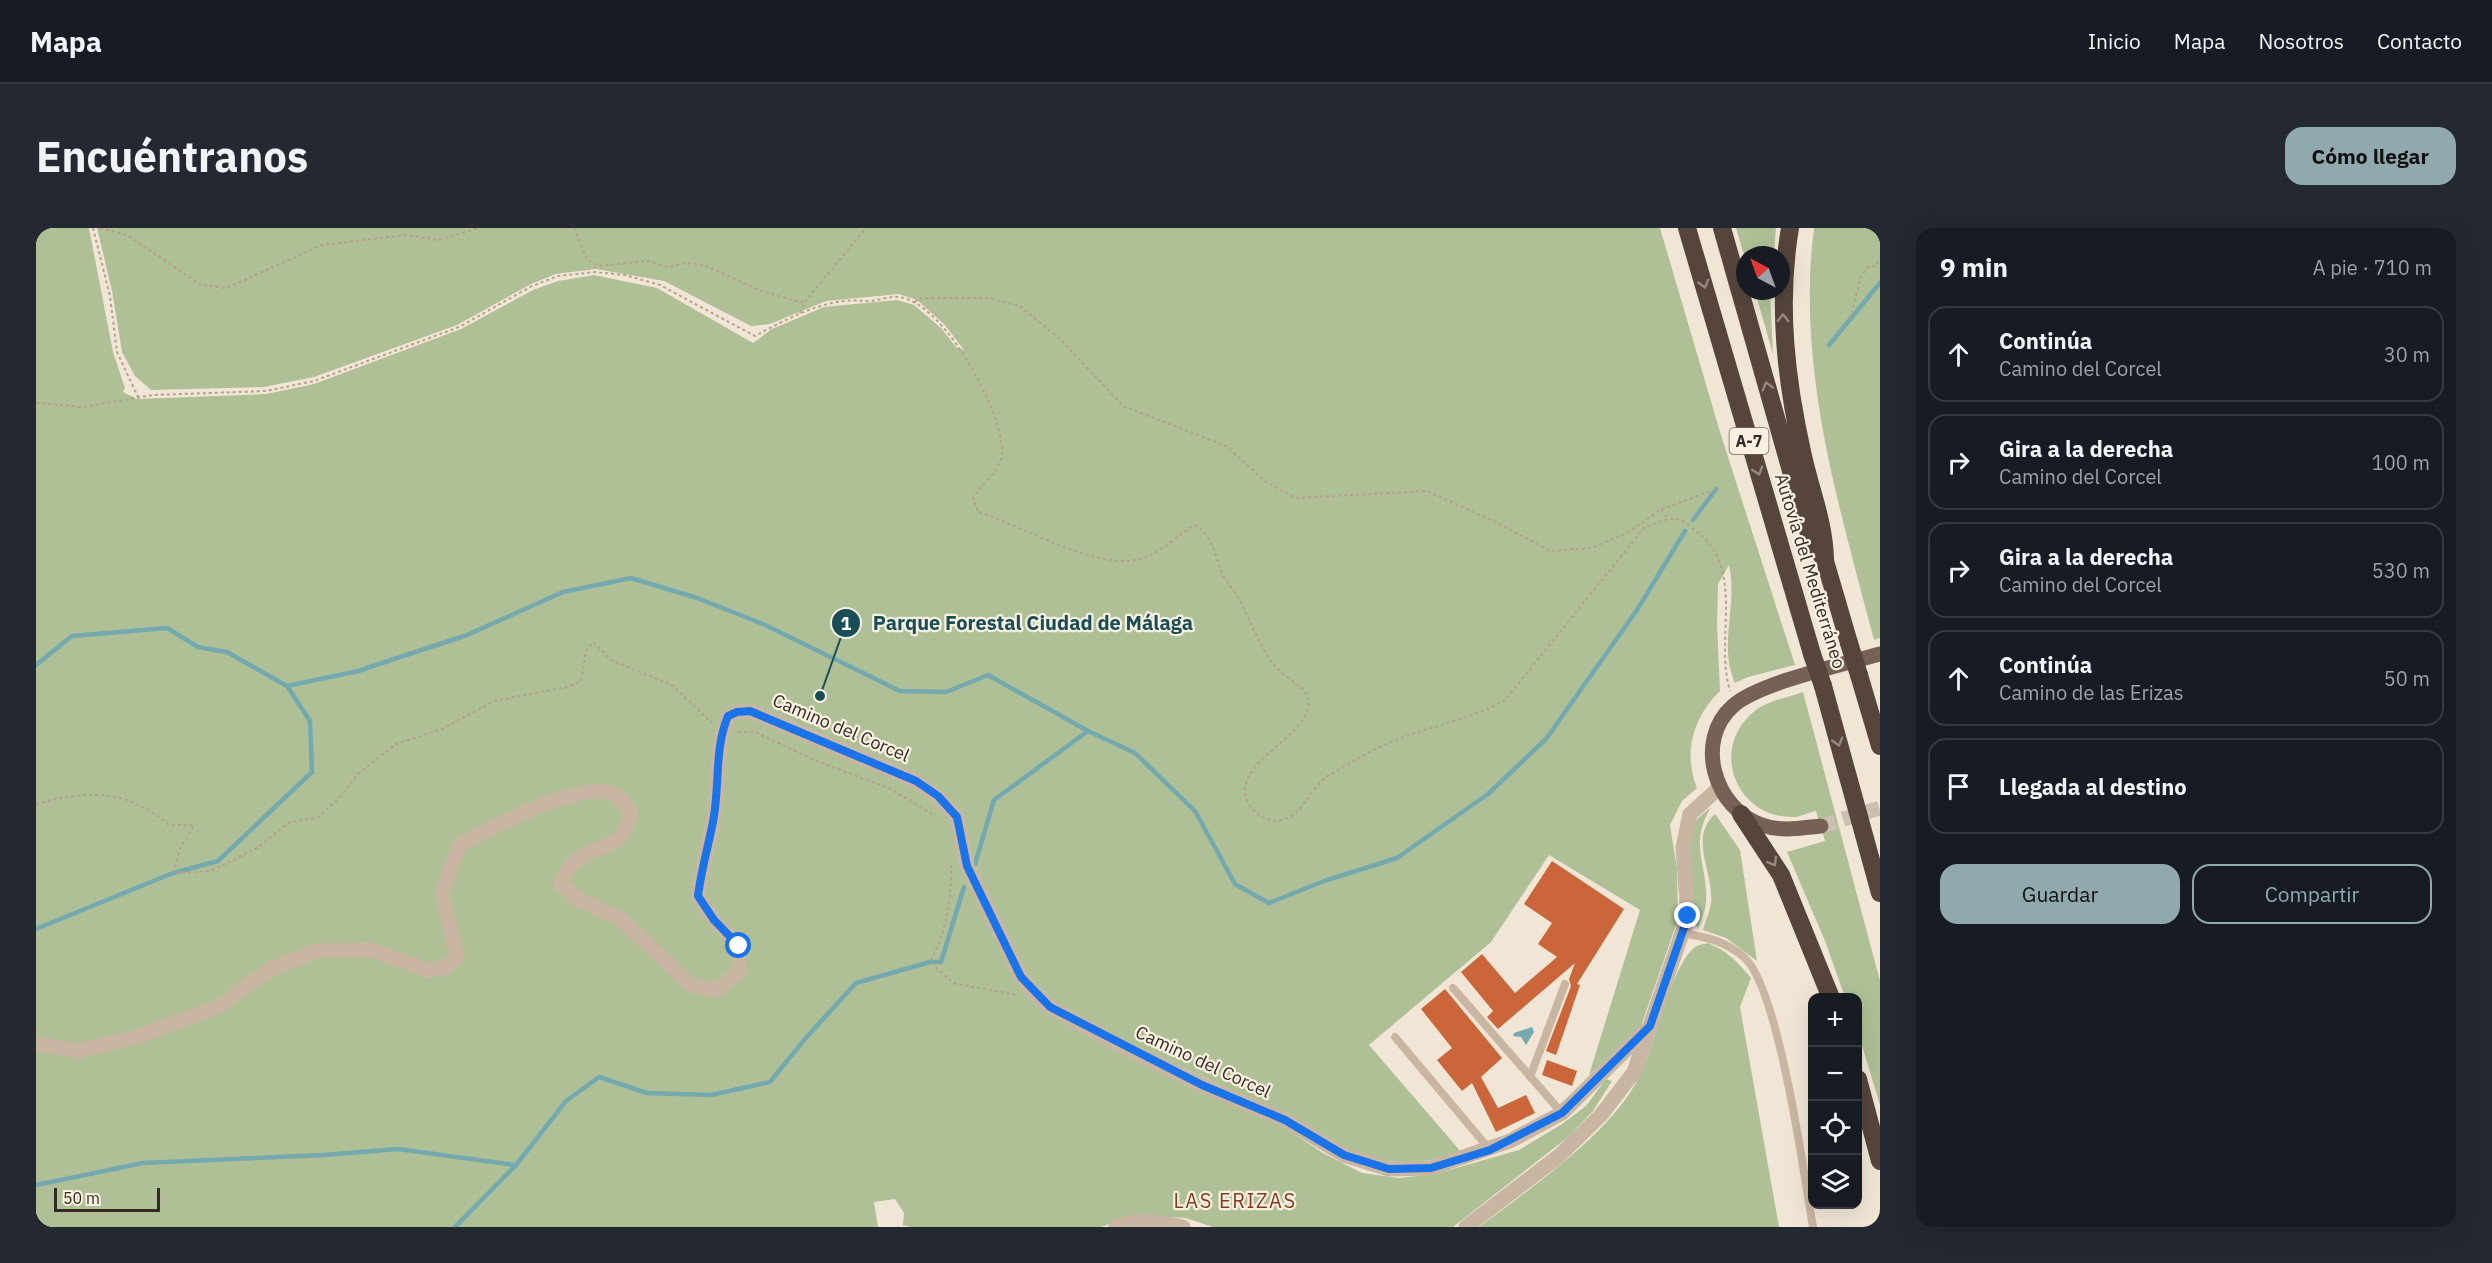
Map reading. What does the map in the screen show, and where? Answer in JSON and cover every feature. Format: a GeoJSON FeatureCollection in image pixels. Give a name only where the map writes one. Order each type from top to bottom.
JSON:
{"type":"FeatureCollection","features":[{"type":"Feature","properties":{"kind":"highway","name":"Autovía del Mediterráneo"},"geometry":{"type":"LineString","coordinates":[[1687,228],[1822,686],[1880,893]]}},
{"type":"Feature","properties":{"kind":"highway","name":"Autovía del Mediterráneo"},"geometry":{"type":"LineString","coordinates":[[1722,228],[1809,534],[1825,561],[1880,746]]}},
{"type":"Feature","properties":{"kind":"highway"},"geometry":{"type":"LineString","coordinates":[[1790,228],[1783,293],[1784,337],[1791,401],[1803,458],[1824,531],[1825,561]]}},
{"type":"Feature","properties":{"kind":"highway"},"geometry":{"type":"LineString","coordinates":[[1741,814],[1781,875],[1829,993]]}},
{"type":"Feature","properties":{"kind":"highway"},"geometry":{"type":"LineString","coordinates":[[1862,1097],[1880,1161]]}},
{"type":"Feature","properties":{"kind":"main road"},"geometry":{"type":"LineString","coordinates":[[1821,826],[1777,829],[1760,825],[1741,814],[1719,788],[1712,755],[1715,730],[1723,716],[1735,704],[1762,689],[1880,654]]}},
{"type":"Feature","properties":{"kind":"street","name":"Camino del Corcel"},"geometry":{"type":"LineString","coordinates":[[36,1044],[78,1051],[136,1037],[219,1007],[270,969],[315,951],[372,951],[427,970],[445,968],[457,957],[442,894],[459,845],[505,819],[586,792],[611,793],[622,800],[631,812],[628,826],[620,839],[572,864],[561,884],[576,898],[621,919],[692,986],[716,990],[739,972],[739,946],[714,920],[698,896],[701,868],[713,822],[720,735],[728,716],[737,712],[750,711],[916,781],[938,796],[957,817],[967,866],[1021,977],[1050,1007],[1193,1081],[1285,1120],[1344,1155],[1389,1169],[1431,1168],[1490,1150],[1562,1113],[1650,1026]]}},
{"type":"Feature","properties":{"kind":"street"},"geometry":{"type":"LineString","coordinates":[[1466,1227],[1559,1156],[1601,1115],[1634,1072],[1688,916],[1683,847],[1690,814],[1719,788]]}},
{"type":"Feature","properties":{"kind":"street"},"geometry":{"type":"LineString","coordinates":[[1116,1227],[1126,1223],[1151,1221],[1183,1227]]}},
{"type":"Feature","properties":{"kind":"lane"},"geometry":{"type":"LineString","coordinates":[[1683,933],[1719,940],[1745,959],[1759,979],[1768,1002],[1795,1121],[1813,1227]]}},
{"type":"Feature","properties":{"kind":"lane"},"geometry":{"type":"LineString","coordinates":[[1530,1077],[1565,984]]}},
{"type":"Feature","properties":{"kind":"lane"},"geometry":{"type":"LineString","coordinates":[[1453,988],[1562,1113]]}},
{"type":"Feature","properties":{"kind":"lane"},"geometry":{"type":"LineString","coordinates":[[1395,1037],[1490,1150]]}},
{"type":"Feature","properties":{"kind":"path"},"geometry":{"type":"LineString","coordinates":[[93,228],[110,296],[117,352],[138,397]]}},
{"type":"Feature","properties":{"kind":"path"},"geometry":{"type":"LineString","coordinates":[[100,228],[127,235],[201,285],[227,288],[321,245],[406,235],[438,240],[478,228]]}},
{"type":"Feature","properties":{"kind":"path"},"geometry":{"type":"LineString","coordinates":[[574,228],[586,259],[598,266],[648,261],[668,267],[686,263],[704,265],[761,291],[804,303]]}},
{"type":"Feature","properties":{"kind":"path"},"geometry":{"type":"LineString","coordinates":[[800,313],[804,303],[866,228]]}},
{"type":"Feature","properties":{"kind":"path"},"geometry":{"type":"LineString","coordinates":[[1876,266],[1880,258]]}},
{"type":"Feature","properties":{"kind":"path"},"geometry":{"type":"LineString","coordinates":[[595,272],[598,266]]}},
{"type":"Feature","properties":{"kind":"path"},"geometry":{"type":"LineString","coordinates":[[1876,266],[1880,270]]}},
{"type":"Feature","properties":{"kind":"path"},"geometry":{"type":"LineString","coordinates":[[1850,319],[1862,276],[1868,267],[1876,266]]}},
{"type":"Feature","properties":{"kind":"path"},"geometry":{"type":"LineString","coordinates":[[36,403],[82,407],[113,404],[138,397],[266,392],[314,381],[459,327],[532,286],[558,276],[595,272],[625,275],[660,285],[754,336],[800,313],[847,300],[871,301],[898,297],[915,302],[945,327],[962,350],[988,400],[999,431],[1002,453],[1000,463],[973,498],[978,512],[1002,519],[1048,541],[1119,562],[1141,559],[1164,547],[1196,525],[1205,531],[1214,546],[1223,575],[1236,594],[1270,661],[1301,687],[1308,697],[1308,711],[1295,729],[1250,775],[1245,789],[1248,804],[1258,814],[1271,821],[1282,820],[1297,813],[1324,777],[1390,742],[1484,712],[1505,700],[1644,528],[1668,520],[1677,519],[1689,525],[1704,537],[1718,555],[1724,576],[1726,599],[1725,662],[1735,704]]}},
{"type":"Feature","properties":{"kind":"path"},"geometry":{"type":"LineString","coordinates":[[915,302],[919,298],[988,298],[1020,306],[1061,339],[1123,406],[1226,446],[1266,482],[1296,498],[1427,491],[1496,522],[1550,551],[1591,548],[1627,533],[1660,510],[1716,489]]}},
{"type":"Feature","properties":{"kind":"path"},"geometry":{"type":"LineString","coordinates":[[1660,510],[1668,520]]}},
{"type":"Feature","properties":{"kind":"green space"},"geometry":{"type":"Polygon","coordinates":[[[36,228],[89,228],[113,352],[125,388],[123,392],[137,399],[266,394],[314,384],[461,329],[533,290],[558,281],[594,275],[657,288],[753,343],[772,329],[824,307],[897,300],[914,305],[941,328],[956,347],[964,350],[944,324],[917,300],[899,294],[826,301],[770,324],[751,326],[664,281],[596,269],[556,274],[531,284],[457,325],[314,377],[264,387],[151,390],[135,376],[122,352],[112,291],[97,228],[1660,228],[1720,432],[1795,665],[1748,677],[1735,683],[1728,654],[1731,595],[1729,565],[1718,584],[1720,691],[1703,712],[1693,736],[1691,762],[1697,788],[1682,801],[1670,825],[1677,868],[1678,919],[1640,1029],[1589,1075],[1640,910],[1549,855],[1491,942],[1369,1045],[1462,1153],[1440,1159],[1406,1162],[1372,1158],[1348,1150],[1282,1113],[1139,1047],[1057,1004],[1032,983],[1017,959],[1002,926],[990,930],[1019,984],[1047,1011],[1123,1054],[1283,1127],[1323,1153],[1362,1173],[1399,1178],[1435,1174],[1519,1150],[1562,1124],[1586,1106],[1606,1079],[1612,1081],[1593,1111],[1567,1138],[1453,1227],[1213,1227],[1186,1218],[1136,1215],[1101,1227],[910,1227],[903,1225],[904,1213],[895,1199],[874,1202],[878,1227],[36,1227],[36,228]]]}},
{"type":"Feature","properties":{"kind":"green space"},"geometry":{"type":"Polygon","coordinates":[[[1736,228],[1776,228],[1775,246],[1741,246],[1736,228]]]}},
{"type":"Feature","properties":{"kind":"green space"},"geometry":{"type":"Polygon","coordinates":[[[1814,228],[1880,228],[1880,638],[1874,640],[1835,488],[1816,385],[1811,333],[1810,280],[1814,228]]]}},
{"type":"Feature","properties":{"kind":"green space"},"geometry":{"type":"Polygon","coordinates":[[[1758,300],[1770,300],[1773,354],[1758,300]]]}},
{"type":"Feature","properties":{"kind":"green space"},"geometry":{"type":"Polygon","coordinates":[[[1803,692],[1880,981],[1880,1105],[1862,1045],[1862,993],[1844,993],[1825,941],[1787,852],[1825,841],[1816,811],[1794,817],[1773,814],[1756,806],[1743,794],[1735,778],[1731,760],[1733,742],[1741,725],[1756,710],[1803,692]]]}},
{"type":"Feature","properties":{"kind":"green space"},"geometry":{"type":"Polygon","coordinates":[[[1711,807],[1701,833],[1700,844],[1706,901],[1698,929],[1692,917],[1690,838],[1697,819],[1711,807]]]}},
{"type":"Feature","properties":{"kind":"green space"},"geometry":{"type":"Polygon","coordinates":[[[1715,814],[1740,850],[1757,961],[1726,938],[1703,930],[1710,910],[1711,891],[1704,856],[1703,834],[1707,823],[1715,814]]]}},
{"type":"Feature","properties":{"kind":"green space"},"geometry":{"type":"Polygon","coordinates":[[[1708,943],[1732,958],[1751,978],[1740,1007],[1779,1227],[1479,1227],[1567,1159],[1609,1119],[1626,1098],[1645,1064],[1678,971],[1695,947],[1708,943]]]}},
{"type":"Feature","properties":{"kind":"water"},"geometry":{"type":"Polygon","coordinates":[[[1532,1027],[1534,1032],[1526,1045],[1521,1037],[1513,1036],[1514,1033],[1532,1027]]]}},
{"type":"Feature","properties":{"kind":"building"},"geometry":{"type":"Polygon","coordinates":[[[1552,861],[1624,909],[1577,984],[1580,985],[1556,1055],[1546,1051],[1571,986],[1569,979],[1575,963],[1498,1029],[1487,1017],[1493,1011],[1461,972],[1482,954],[1515,993],[1557,957],[1538,944],[1552,923],[1524,904],[1552,861]]]}},
{"type":"Feature","properties":{"kind":"building"},"geometry":{"type":"Polygon","coordinates":[[[1445,989],[1502,1058],[1481,1077],[1498,1108],[1526,1095],[1535,1113],[1496,1132],[1472,1083],[1462,1091],[1437,1060],[1452,1048],[1421,1009],[1445,989]]]}},
{"type":"Feature","properties":{"kind":"building"},"geometry":{"type":"Polygon","coordinates":[[[1547,1060],[1577,1071],[1572,1086],[1542,1075],[1547,1060]]]}},
{"type":"Feature","properties":{"kind":"waterway"},"geometry":{"type":"LineString","coordinates":[[1829,345],[1880,283]]}},
{"type":"Feature","properties":{"kind":"waterway"},"geometry":{"type":"LineString","coordinates":[[1693,520],[1716,489]]}},
{"type":"Feature","properties":{"kind":"waterway"},"geometry":{"type":"LineString","coordinates":[[36,665],[72,636],[167,628],[198,647],[227,652],[287,686],[358,671],[467,635],[563,592],[631,578],[697,598],[763,624],[900,691],[946,692],[988,675],[1088,731],[1135,753],[1195,811],[1235,884],[1269,903],[1324,881],[1397,858],[1488,794],[1546,739],[1637,610],[1685,531]]}},
{"type":"Feature","properties":{"kind":"waterway"},"geometry":{"type":"LineString","coordinates":[[36,929],[173,873],[218,861],[312,772],[310,721],[287,686]]}},
{"type":"Feature","properties":{"kind":"waterway"},"geometry":{"type":"LineString","coordinates":[[975,864],[994,800],[1088,731]]}},
{"type":"Feature","properties":{"kind":"waterway"},"geometry":{"type":"LineString","coordinates":[[455,1227],[516,1165],[566,1101],[599,1077],[647,1093],[711,1095],[770,1082],[804,1040],[856,983],[930,962],[941,962],[964,887]]}},
{"type":"Feature","properties":{"kind":"waterway"},"geometry":{"type":"LineString","coordinates":[[36,1185],[143,1163],[324,1155],[398,1149],[516,1165]]}},
{"type":"Feature","properties":{"kind":"tunnel"},"geometry":{"type":"LineString","coordinates":[[1821,826],[1880,808]]}},
{"type":"Feature","properties":{"kind":"place","name":"Parque Forestal Ciudad de Málaga"},"geometry":{"type":"Point","coordinates":[820,696]}},
{"type":"Feature","properties":{"kind":"district","name":"LAS ERIZAS"},"geometry":{"type":"Point","coordinates":[1235,1201]}},
{"type":"Feature","properties":{"kind":"route"},"geometry":{"type":"LineString","coordinates":[[739,946],[714,920],[698,896],[701,868],[713,822],[720,735],[728,716],[737,712],[750,711],[916,781],[938,796],[957,817],[967,866],[1021,977],[1050,1007],[1125,1048],[1202,1085],[1285,1120],[1344,1155],[1389,1169],[1431,1168],[1510,1142],[1562,1113],[1620,1058],[1650,1026],[1688,916]]}}]}
